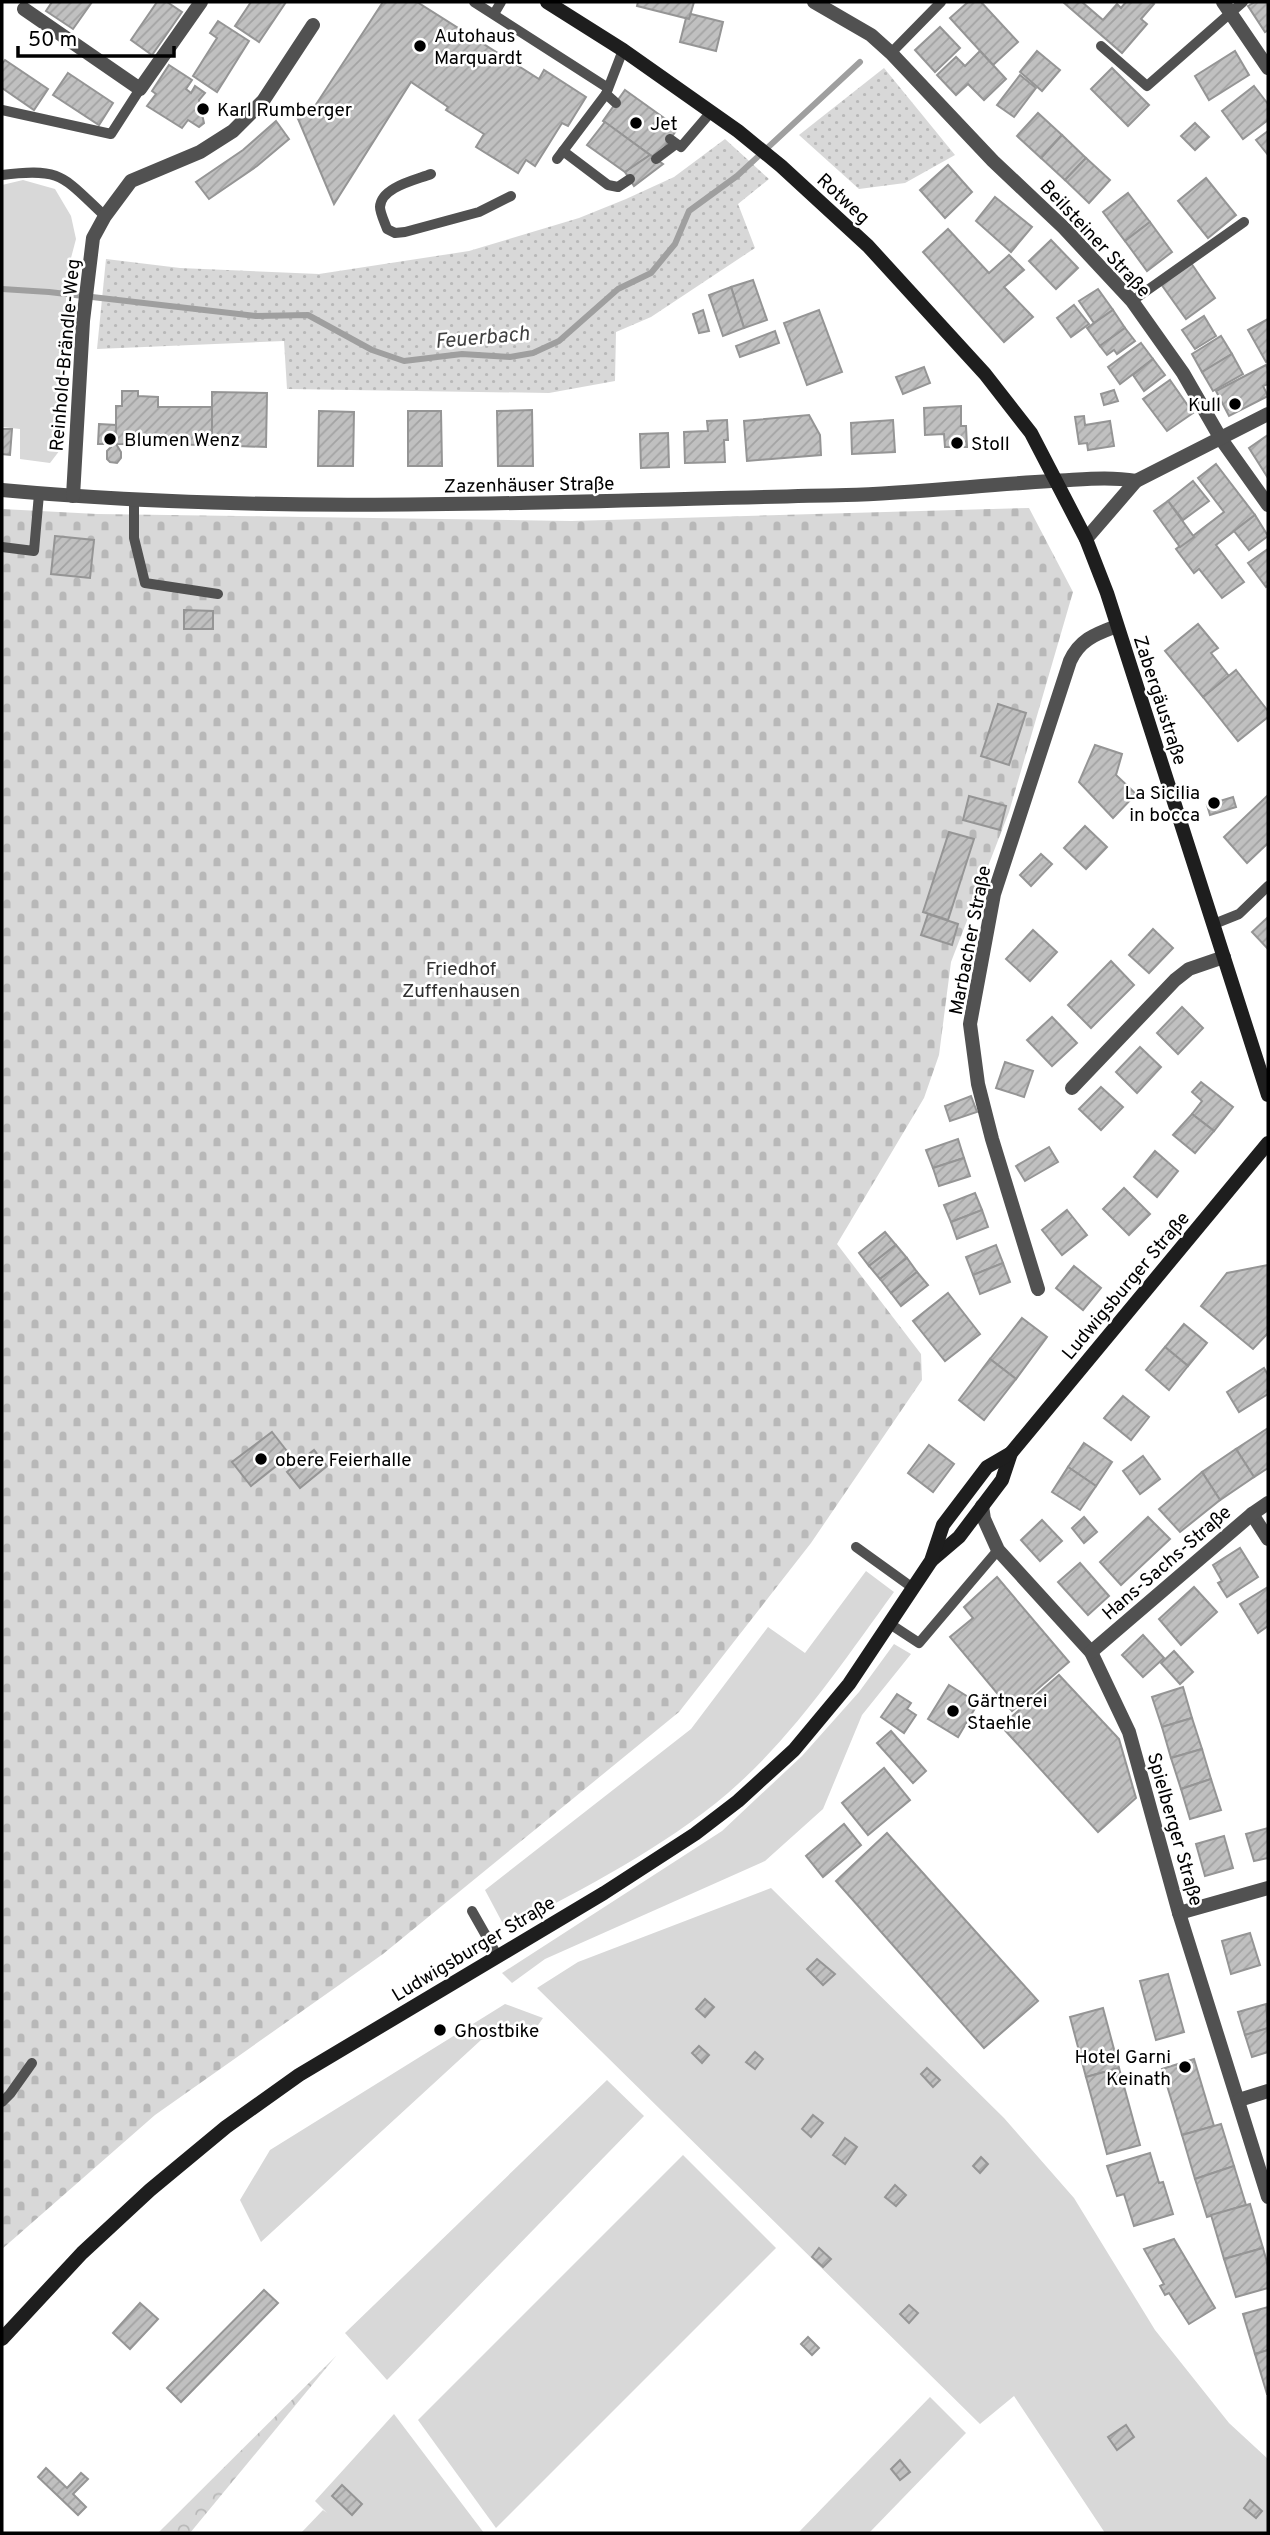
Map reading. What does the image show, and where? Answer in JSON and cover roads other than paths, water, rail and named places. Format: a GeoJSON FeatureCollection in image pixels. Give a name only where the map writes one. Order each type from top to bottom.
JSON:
{"type":"FeatureCollection","features":[{"type":"Feature","properties":{"kind":"main road","name":"Rotweg"},"geometry":{"type":"LineString","coordinates":[[547,2],[622,50],[745,136],[868,246],[985,374],[1031,433],[1058,481]]}},
{"type":"Feature","properties":{"kind":"main road","name":"Zabergäustraße"},"geometry":{"type":"LineString","coordinates":[[1058,481],[1086,538],[1117,626],[1268,1095]]}},
{"type":"Feature","properties":{"kind":"main road","name":"Ludwigsburger Straße"},"geometry":{"type":"LineString","coordinates":[[931,1561],[960,1537],[1002,1480],[1012,1453],[1268,1143]]}},
{"type":"Feature","properties":{"kind":"main road","name":"Ludwigsburger Straße"},"geometry":{"type":"LineString","coordinates":[[2,2339],[92,2244],[150,2190],[226,2127],[299,2075],[661,1856],[738,1801],[794,1750],[849,1684],[931,1561],[943,1525],[987,1467],[1012,1453]]}},
{"type":"Feature","properties":{"kind":"street"},"geometry":{"type":"LineString","coordinates":[[24,9],[140,89],[201,2]]}},
{"type":"Feature","properties":{"kind":"street","name":"Beilsteiner Straße"},"geometry":{"type":"LineString","coordinates":[[814,2],[871,35],[891,53],[993,160],[1064,228],[1132,301],[1182,373],[1221,439],[1268,505]]}},
{"type":"Feature","properties":{"kind":"street"},"geometry":{"type":"LineString","coordinates":[[1227,7],[1268,68]]}},
{"type":"Feature","properties":{"kind":"street","name":"Reinhold-Brändle-Weg"},"geometry":{"type":"LineString","coordinates":[[73,496],[83,320],[93,238],[105,216],[131,181],[200,152],[233,131],[263,101],[313,25]]}},
{"type":"Feature","properties":{"kind":"street"},"geometry":{"type":"LineString","coordinates":[[1086,538],[1136,481],[1268,414]]}},
{"type":"Feature","properties":{"kind":"street"},"geometry":{"type":"LineString","coordinates":[[1058,481],[1112,477],[1136,481]]}},
{"type":"Feature","properties":{"kind":"street","name":"Zazenhäuser Straße"},"geometry":{"type":"LineString","coordinates":[[2,490],[134,500],[444,506],[904,494],[997,484],[1058,481]]}},
{"type":"Feature","properties":{"kind":"street","name":"Marbacher Straße"},"geometry":{"type":"LineString","coordinates":[[1038,1289],[992,1139],[978,1084],[970,1024],[994,894],[1070,661],[1077,647],[1092,635],[1117,626]]}},
{"type":"Feature","properties":{"kind":"street"},"geometry":{"type":"LineString","coordinates":[[1072,1088],[1175,980],[1189,969],[1224,957]]}},
{"type":"Feature","properties":{"kind":"street","name":"Hans-Sachs-Straße"},"geometry":{"type":"LineString","coordinates":[[1091,1652],[1268,1503]]}},
{"type":"Feature","properties":{"kind":"street","name":"Spielberger Straße"},"geometry":{"type":"LineString","coordinates":[[982,1506],[998,1550],[1091,1652],[1129,1732],[1179,1913],[1268,2197]]}},
{"type":"Feature","properties":{"kind":"street"},"geometry":{"type":"LineString","coordinates":[[1252,1514],[1268,1539]]}},
{"type":"Feature","properties":{"kind":"street"},"geometry":{"type":"LineString","coordinates":[[1179,1913],[1268,1888]]}},
{"type":"Feature","properties":{"kind":"street"},"geometry":{"type":"LineString","coordinates":[[1239,2099],[1268,2091]]}},
{"type":"Feature","properties":{"kind":"lane"},"geometry":{"type":"LineString","coordinates":[[474,2],[607,91],[616,103]]}},
{"type":"Feature","properties":{"kind":"lane"},"geometry":{"type":"LineString","coordinates":[[494,14],[501,2]]}},
{"type":"Feature","properties":{"kind":"lane"},"geometry":{"type":"LineString","coordinates":[[891,53],[941,2]]}},
{"type":"Feature","properties":{"kind":"lane"},"geometry":{"type":"LineString","coordinates":[[1101,46],[1147,86],[1227,7],[1243,2]]}},
{"type":"Feature","properties":{"kind":"lane"},"geometry":{"type":"LineString","coordinates":[[622,50],[607,91],[560,155],[608,185],[618,187],[630,179]]}},
{"type":"Feature","properties":{"kind":"lane"},"geometry":{"type":"LineString","coordinates":[[2,110],[111,134],[140,89]]}},
{"type":"Feature","properties":{"kind":"lane"},"geometry":{"type":"LineString","coordinates":[[656,159],[673,142],[681,147],[710,112]]}},
{"type":"Feature","properties":{"kind":"lane"},"geometry":{"type":"LineString","coordinates":[[2,175],[49,172],[58,175],[105,216]]}},
{"type":"Feature","properties":{"kind":"lane"},"geometry":{"type":"LineString","coordinates":[[431,174],[390,190],[380,207],[387,229],[395,233],[405,232],[479,212],[511,196]]}},
{"type":"Feature","properties":{"kind":"lane"},"geometry":{"type":"LineString","coordinates":[[1132,301],[1244,222]]}},
{"type":"Feature","properties":{"kind":"lane"},"geometry":{"type":"LineString","coordinates":[[2,547],[34,551],[39,494]]}},
{"type":"Feature","properties":{"kind":"lane"},"geometry":{"type":"LineString","coordinates":[[134,500],[134,538],[145,583],[218,594]]}},
{"type":"Feature","properties":{"kind":"lane"},"geometry":{"type":"LineString","coordinates":[[1214,924],[1239,914],[1268,886]]}},
{"type":"Feature","properties":{"kind":"lane"},"geometry":{"type":"LineString","coordinates":[[856,1547],[913,1588]]}},
{"type":"Feature","properties":{"kind":"lane"},"geometry":{"type":"LineString","coordinates":[[890,1624],[919,1643],[998,1550]]}},
{"type":"Feature","properties":{"kind":"lane"},"geometry":{"type":"LineString","coordinates":[[472,1911],[497,1955]]}},
{"type":"Feature","properties":{"kind":"lane"},"geometry":{"type":"LineString","coordinates":[[2,2102],[32,2063]]}},
{"type":"Feature","properties":{"kind":"waterway","name":"Feuerbach"},"geometry":{"type":"LineString","coordinates":[[2,289],[256,316],[308,315],[372,350],[404,361],[462,354],[510,357],[533,353],[559,341],[618,289],[651,273],[675,244],[689,211],[737,176],[860,62]]}},
{"type":"Feature","properties":{"kind":"place","name":"Autohaus Marquardt"},"geometry":{"type":"Point","coordinates":[420,46]}},
{"type":"Feature","properties":{"kind":"place","name":"Karl Rumberger"},"geometry":{"type":"Point","coordinates":[203,109]}},
{"type":"Feature","properties":{"kind":"place","name":"Jet"},"geometry":{"type":"Point","coordinates":[636,123]}},
{"type":"Feature","properties":{"kind":"place","name":"Kull"},"geometry":{"type":"Point","coordinates":[1235,404]}},
{"type":"Feature","properties":{"kind":"place","name":"Blumen Wenz"},"geometry":{"type":"Point","coordinates":[110,439]}},
{"type":"Feature","properties":{"kind":"place","name":"Stoll"},"geometry":{"type":"Point","coordinates":[957,443]}},
{"type":"Feature","properties":{"kind":"place","name":"La Sicilia in bocca"},"geometry":{"type":"Point","coordinates":[1214,803]}},
{"type":"Feature","properties":{"kind":"place","name":"obere Feierhalle"},"geometry":{"type":"Point","coordinates":[261,1459]}},
{"type":"Feature","properties":{"kind":"place","name":"Gärtnerei Staehle"},"geometry":{"type":"Point","coordinates":[953,1711]}},
{"type":"Feature","properties":{"kind":"place","name":"Ghostbike"},"geometry":{"type":"Point","coordinates":[440,2030]}},
{"type":"Feature","properties":{"kind":"place","name":"Hotel Garni Keinath"},"geometry":{"type":"Point","coordinates":[1185,2067]}},
{"type":"Feature","properties":{"kind":"park label","name":"Friedhof Zuffenhausen"},"geometry":{"type":"Point","coordinates":[461,979]}}]}
